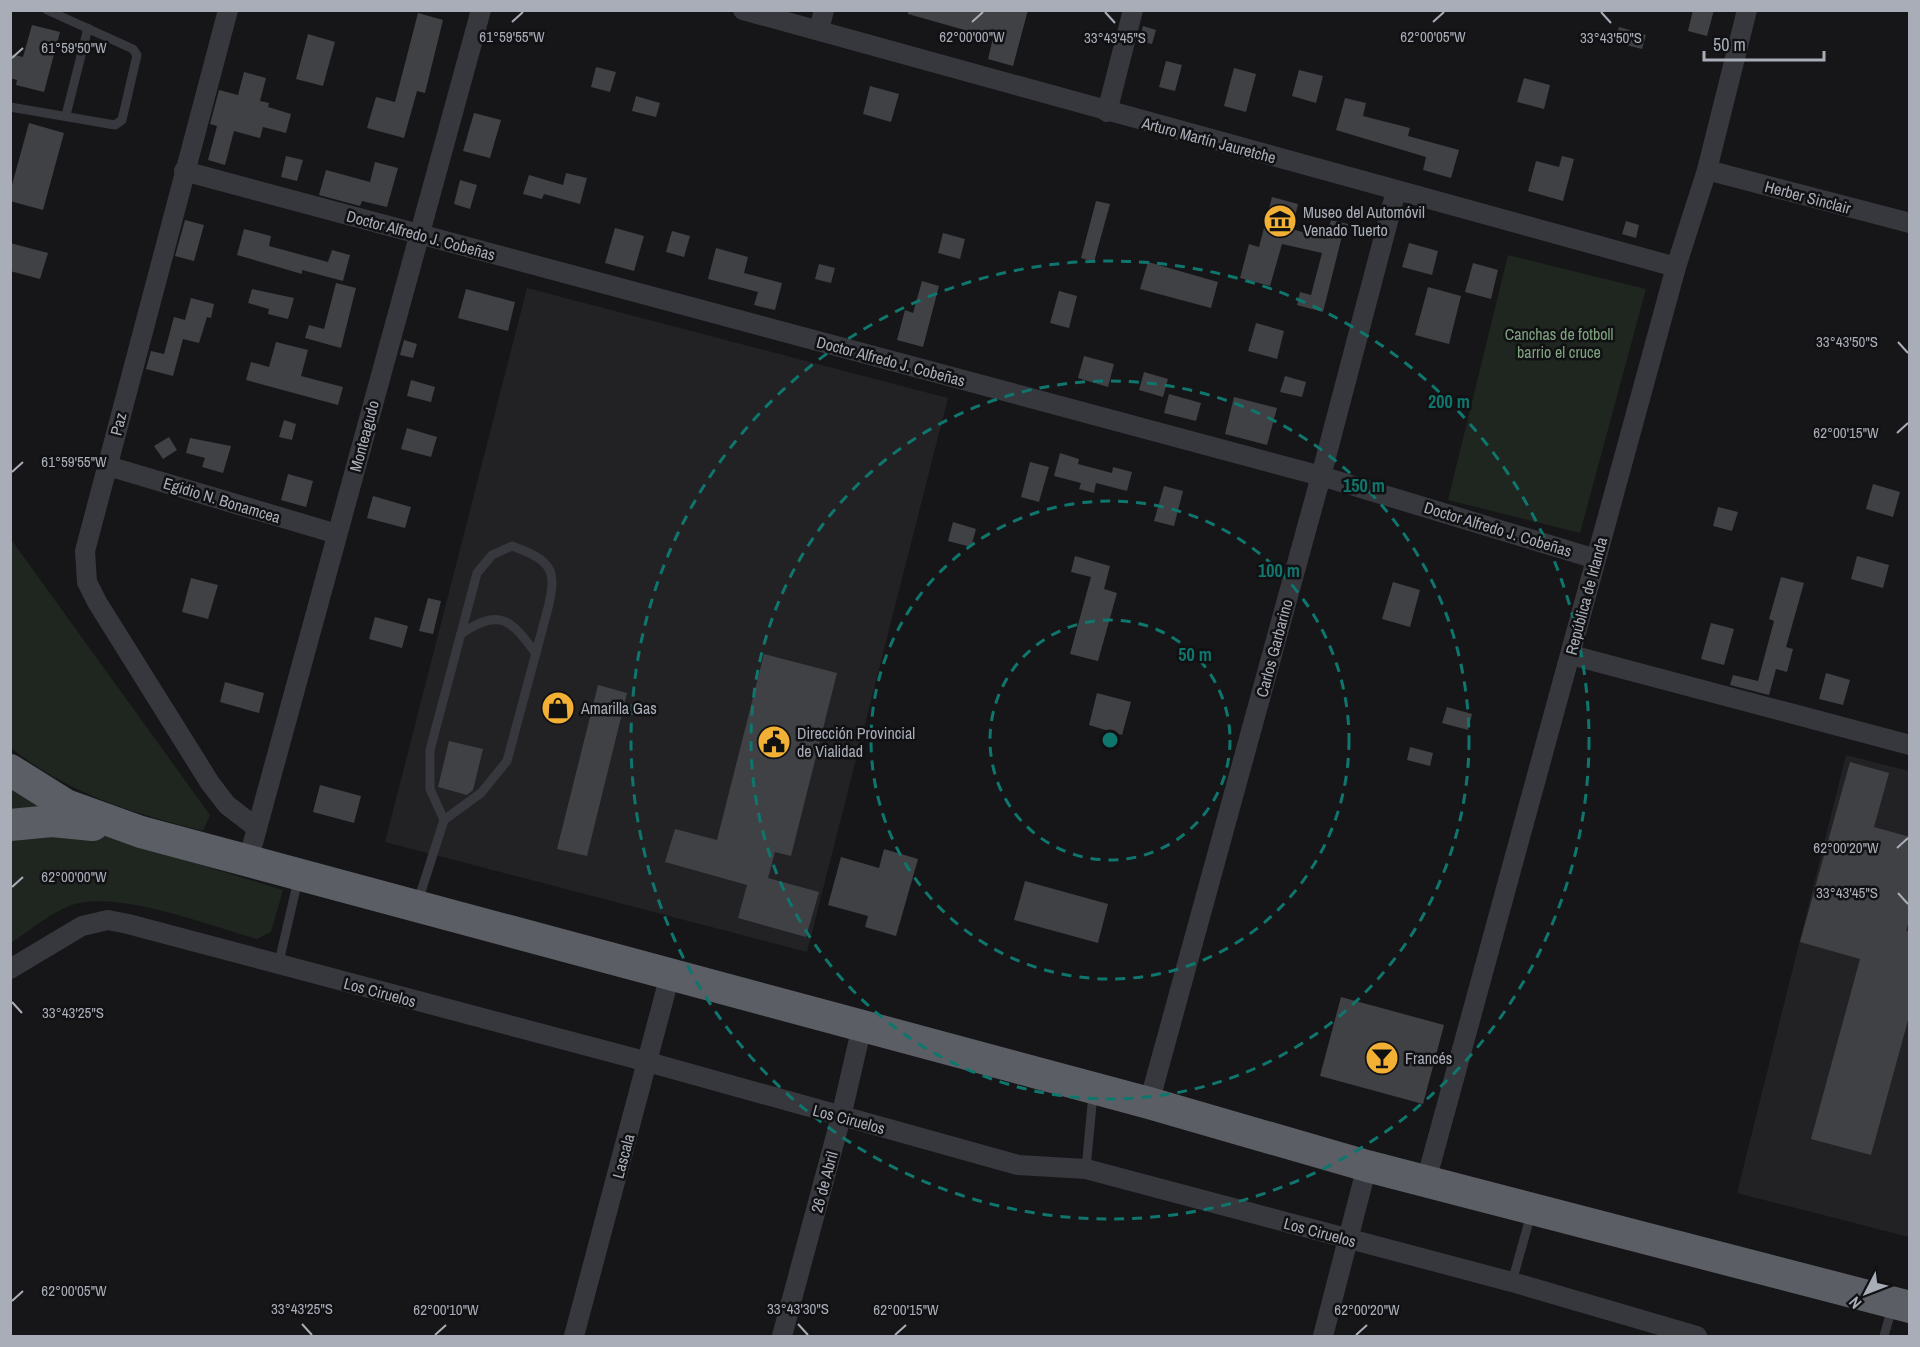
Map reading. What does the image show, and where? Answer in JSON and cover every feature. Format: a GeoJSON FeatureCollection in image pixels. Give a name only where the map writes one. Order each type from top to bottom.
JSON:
{"type":"FeatureCollection","features":[{"type":"Feature","properties":{"kind":"highway"},"geometry":{"type":"LineString","coordinates":[[10,770],[66,805],[141,832],[1149,1103],[1367,1166],[1902,1305]]}},
{"type":"Feature","properties":{"kind":"highway"},"geometry":{"type":"LineString","coordinates":[[10,825],[52,821],[141,832]]}},
{"type":"Feature","properties":{"kind":"street","name":"Paz"},"geometry":{"type":"LineString","coordinates":[[228,10],[85,551],[87,582],[97,602],[210,783],[227,805],[257,828]]}},
{"type":"Feature","properties":{"kind":"street","name":"Monteagudo"},"geometry":{"type":"LineString","coordinates":[[248,861],[482,10]]}},
{"type":"Feature","properties":{"kind":"street","name":"Arturo Martín Jauretche"},"geometry":{"type":"LineString","coordinates":[[743,10],[1676,267]]}},
{"type":"Feature","properties":{"kind":"street"},"geometry":{"type":"LineString","coordinates":[[819,30],[824,10]]}},
{"type":"Feature","properties":{"kind":"street"},"geometry":{"type":"LineString","coordinates":[[1107,112],[1133,10]]}},
{"type":"Feature","properties":{"kind":"street","name":"República de Irlanda"},"geometry":{"type":"LineString","coordinates":[[1426,1181],[1676,267],[1707,170],[1747,10]]}},
{"type":"Feature","properties":{"kind":"street","name":"Herber Sinclair"},"geometry":{"type":"LineString","coordinates":[[1707,170],[1910,223]]}},
{"type":"Feature","properties":{"kind":"street","name":"Doctor Alfredo J. Cobeñas"},"geometry":{"type":"LineString","coordinates":[[184,171],[1321,476],[1596,559]]}},
{"type":"Feature","properties":{"kind":"street","name":"Carlos Garbarino"},"geometry":{"type":"LineString","coordinates":[[1149,1103],[1321,476],[1396,191]]}},
{"type":"Feature","properties":{"kind":"street","name":"Egidio N. Bonamcea"},"geometry":{"type":"LineString","coordinates":[[108,466],[337,534]]}},
{"type":"Feature","properties":{"kind":"street"},"geometry":{"type":"LineString","coordinates":[[1571,655],[1910,745]]}},
{"type":"Feature","properties":{"kind":"street","name":"Los Ciruelos"},"geometry":{"type":"LineString","coordinates":[[10,969],[82,926],[108,920],[648,1062],[841,1118],[1018,1165],[1086,1169],[1512,1282],[1697,1336]]}},
{"type":"Feature","properties":{"kind":"street","name":"Lascala"},"geometry":{"type":"LineString","coordinates":[[574,1336],[670,975]]}},
{"type":"Feature","properties":{"kind":"street","name":"26 de Abril"},"geometry":{"type":"LineString","coordinates":[[782,1336],[841,1118],[862,1026]]}},
{"type":"Feature","properties":{"kind":"street"},"geometry":{"type":"LineString","coordinates":[[1323,1336],[1367,1166]]}},
{"type":"Feature","properties":{"kind":"lane"},"geometry":{"type":"LineString","coordinates":[[10,106],[115,125],[122,120],[137,55],[133,50],[46,10]]}},
{"type":"Feature","properties":{"kind":"lane"},"geometry":{"type":"LineString","coordinates":[[66,115],[88,28]]}},
{"type":"Feature","properties":{"kind":"lane"},"geometry":{"type":"LineString","coordinates":[[416,907],[444,820],[481,793],[507,761],[536,654],[554,585],[550,567],[537,555],[512,546],[492,555],[477,573],[430,750],[430,789],[444,820]]}},
{"type":"Feature","properties":{"kind":"lane"},"geometry":{"type":"LineString","coordinates":[[461,634],[491,618],[504,620],[520,631],[536,654]]}},
{"type":"Feature","properties":{"kind":"lane"},"geometry":{"type":"LineString","coordinates":[[279,966],[299,875]]}},
{"type":"Feature","properties":{"kind":"lane"},"geometry":{"type":"LineString","coordinates":[[1086,1169],[1094,1089]]}},
{"type":"Feature","properties":{"kind":"lane"},"geometry":{"type":"LineString","coordinates":[[1512,1282],[1532,1209]]}},
{"type":"Feature","properties":{"kind":"lane"},"geometry":{"type":"LineString","coordinates":[[1884,1336],[1902,1305]]}},
{"type":"Feature","properties":{"kind":"shaded area","name":"Amarilla Gas"},"geometry":{"type":"Polygon","coordinates":[[[527,288],[948,398],[807,952],[385,842],[527,288]]]}},
{"type":"Feature","properties":{"kind":"shaded area"},"geometry":{"type":"Polygon","coordinates":[[[1846,755],[1909,771],[1909,1237],[1737,1193],[1846,755]]]}},
{"type":"Feature","properties":{"kind":"green space","name":"Canchas de fotboll barrio el cruce"},"geometry":{"type":"Polygon","coordinates":[[[1508,255],[1646,289],[1580,533],[1448,500],[1508,255]]]}},
{"type":"Feature","properties":{"kind":"green space"},"geometry":{"type":"Polygon","coordinates":[[[10,538],[210,815],[203,831],[151,817],[102,800],[56,778],[11,748],[10,538]]]}},
{"type":"Feature","properties":{"kind":"green space"},"geometry":{"type":"Polygon","coordinates":[[[10,786],[53,813],[11,811],[10,786]]]}},
{"type":"Feature","properties":{"kind":"green space"},"geometry":{"type":"Polygon","coordinates":[[[65,833],[107,836],[283,890],[271,932],[257,939],[189,918],[136,905],[88,902],[62,909],[11,943],[11,835],[65,833]]]}},
{"type":"Feature","properties":{"kind":"building"},"geometry":{"type":"Polygon","coordinates":[[[908,10],[1028,10],[1013,66],[988,59],[993,38],[908,14],[908,10]]]}},
{"type":"Feature","properties":{"kind":"building"},"geometry":{"type":"Polygon","coordinates":[[[1693,10],[1714,10],[1707,36],[1688,31],[1693,10]]]}},
{"type":"Feature","properties":{"kind":"building"},"geometry":{"type":"Polygon","coordinates":[[[418,13],[443,20],[425,93],[417,91],[404,138],[367,128],[376,97],[395,102],[418,13]]]}},
{"type":"Feature","properties":{"kind":"building"},"geometry":{"type":"Polygon","coordinates":[[[32,25],[60,32],[44,92],[16,85],[17,80],[10,78],[10,54],[23,57],[32,25]]]}},
{"type":"Feature","properties":{"kind":"building"},"geometry":{"type":"Polygon","coordinates":[[[1143,26],[1156,30],[1152,44],[1139,41],[1143,26]]]}},
{"type":"Feature","properties":{"kind":"building"},"geometry":{"type":"Polygon","coordinates":[[[1619,27],[1646,35],[1642,49],[1615,42],[1619,27]]]}},
{"type":"Feature","properties":{"kind":"building"},"geometry":{"type":"Polygon","coordinates":[[[308,34],[335,42],[323,86],[296,79],[308,34]]]}},
{"type":"Feature","properties":{"kind":"building"},"geometry":{"type":"Polygon","coordinates":[[[1166,61],[1182,65],[1175,91],[1159,87],[1166,61]]]}},
{"type":"Feature","properties":{"kind":"building"},"geometry":{"type":"Polygon","coordinates":[[[596,67],[616,72],[610,92],[591,87],[596,67]]]}},
{"type":"Feature","properties":{"kind":"building"},"geometry":{"type":"Polygon","coordinates":[[[1234,68],[1256,74],[1246,112],[1224,106],[1234,68]]]}},
{"type":"Feature","properties":{"kind":"building"},"geometry":{"type":"Polygon","coordinates":[[[1299,70],[1323,76],[1316,103],[1292,96],[1299,70]]]}},
{"type":"Feature","properties":{"kind":"building"},"geometry":{"type":"Polygon","coordinates":[[[244,72],[266,78],[260,101],[269,103],[268,107],[291,114],[286,133],[263,127],[260,138],[234,131],[225,165],[208,160],[217,126],[210,124],[219,90],[238,95],[244,72]]]}},
{"type":"Feature","properties":{"kind":"building"},"geometry":{"type":"Polygon","coordinates":[[[1524,78],[1550,85],[1544,109],[1517,102],[1524,78]]]}},
{"type":"Feature","properties":{"kind":"building"},"geometry":{"type":"Polygon","coordinates":[[[870,86],[899,94],[891,122],[863,114],[870,86]]]}},
{"type":"Feature","properties":{"kind":"building"},"geometry":{"type":"Polygon","coordinates":[[[636,96],[660,103],[656,117],[632,111],[636,96]]]}},
{"type":"Feature","properties":{"kind":"building"},"geometry":{"type":"Polygon","coordinates":[[[1345,98],[1366,103],[1363,116],[1410,128],[1408,136],[1459,150],[1451,178],[1423,170],[1426,157],[1336,130],[1345,98]]]}},
{"type":"Feature","properties":{"kind":"building"},"geometry":{"type":"Polygon","coordinates":[[[474,113],[501,120],[490,158],[463,151],[474,113]]]}},
{"type":"Feature","properties":{"kind":"building"},"geometry":{"type":"Polygon","coordinates":[[[29,123],[64,133],[43,210],[10,201],[10,192],[29,123]]]}},
{"type":"Feature","properties":{"kind":"building"},"geometry":{"type":"Polygon","coordinates":[[[286,156],[303,160],[297,181],[281,177],[286,156]]]}},
{"type":"Feature","properties":{"kind":"building"},"geometry":{"type":"Polygon","coordinates":[[[1562,156],[1574,159],[1563,201],[1528,191],[1536,161],[1559,167],[1562,156]]]}},
{"type":"Feature","properties":{"kind":"building"},"geometry":{"type":"Polygon","coordinates":[[[375,162],[398,168],[387,207],[362,201],[360,206],[319,195],[326,170],[370,182],[375,162]]]}},
{"type":"Feature","properties":{"kind":"building"},"geometry":{"type":"Polygon","coordinates":[[[566,173],[587,178],[580,204],[544,194],[542,199],[523,194],[529,175],[563,185],[566,173]]]}},
{"type":"Feature","properties":{"kind":"building"},"geometry":{"type":"Polygon","coordinates":[[[460,180],[477,185],[470,209],[454,204],[460,180]]]}},
{"type":"Feature","properties":{"kind":"building"},"geometry":{"type":"Polygon","coordinates":[[[1272,197],[1298,204],[1292,229],[1326,239],[1331,220],[1348,224],[1345,236],[1342,236],[1323,312],[1297,305],[1300,292],[1311,295],[1322,253],[1282,244],[1270,286],[1240,278],[1249,244],[1259,247],[1272,197]]]}},
{"type":"Feature","properties":{"kind":"building"},"geometry":{"type":"Polygon","coordinates":[[[1096,201],[1110,204],[1094,262],[1081,258],[1096,201]]]}},
{"type":"Feature","properties":{"kind":"building"},"geometry":{"type":"Polygon","coordinates":[[[185,220],[204,225],[194,261],[175,256],[185,220]]]}},
{"type":"Feature","properties":{"kind":"building"},"geometry":{"type":"Polygon","coordinates":[[[1626,221],[1639,225],[1636,238],[1622,234],[1626,221]]]}},
{"type":"Feature","properties":{"kind":"building"},"geometry":{"type":"Polygon","coordinates":[[[615,228],[644,236],[634,271],[605,263],[615,228]]]}},
{"type":"Feature","properties":{"kind":"building"},"geometry":{"type":"Polygon","coordinates":[[[244,229],[271,236],[269,246],[328,262],[332,250],[350,255],[343,281],[302,270],[302,274],[237,255],[244,229]]]}},
{"type":"Feature","properties":{"kind":"building"},"geometry":{"type":"Polygon","coordinates":[[[672,231],[690,236],[684,257],[666,252],[672,231]]]}},
{"type":"Feature","properties":{"kind":"building"},"geometry":{"type":"Polygon","coordinates":[[[943,233],[965,239],[960,259],[938,253],[943,233]]]}},
{"type":"Feature","properties":{"kind":"building"},"geometry":{"type":"Polygon","coordinates":[[[10,243],[48,253],[40,279],[10,271],[10,243]]]}},
{"type":"Feature","properties":{"kind":"building"},"geometry":{"type":"Polygon","coordinates":[[[1409,243],[1438,251],[1432,275],[1402,267],[1409,243]]]}},
{"type":"Feature","properties":{"kind":"building"},"geometry":{"type":"Polygon","coordinates":[[[716,248],[748,257],[744,273],[782,283],[775,310],[754,305],[758,292],[708,279],[716,248]]]}},
{"type":"Feature","properties":{"kind":"building"},"geometry":{"type":"Polygon","coordinates":[[[1148,262],[1218,282],[1211,308],[1140,289],[1148,262]]]}},
{"type":"Feature","properties":{"kind":"building"},"geometry":{"type":"Polygon","coordinates":[[[1473,263],[1498,270],[1491,299],[1465,292],[1473,263]]]}},
{"type":"Feature","properties":{"kind":"building"},"geometry":{"type":"Polygon","coordinates":[[[819,264],[835,268],[831,283],[815,279],[819,264]]]}},
{"type":"Feature","properties":{"kind":"building"},"geometry":{"type":"Polygon","coordinates":[[[922,281],[939,286],[923,347],[897,340],[905,310],[913,313],[922,281]]]}},
{"type":"Feature","properties":{"kind":"building"},"geometry":{"type":"Polygon","coordinates":[[[336,283],[356,288],[341,348],[305,338],[309,325],[324,329],[336,283]]]}},
{"type":"Feature","properties":{"kind":"building"},"geometry":{"type":"Polygon","coordinates":[[[1428,287],[1461,296],[1449,344],[1415,335],[1428,287]]]}},
{"type":"Feature","properties":{"kind":"building"},"geometry":{"type":"Polygon","coordinates":[[[252,289],[294,298],[288,319],[268,314],[269,309],[248,303],[252,289]]]}},
{"type":"Feature","properties":{"kind":"building"},"geometry":{"type":"Polygon","coordinates":[[[466,289],[515,302],[508,331],[458,318],[466,289]]]}},
{"type":"Feature","properties":{"kind":"building"},"geometry":{"type":"Polygon","coordinates":[[[1059,291],[1077,296],[1069,328],[1050,323],[1059,291]]]}},
{"type":"Feature","properties":{"kind":"building"},"geometry":{"type":"Polygon","coordinates":[[[191,298],[214,304],[211,318],[207,317],[199,343],[183,339],[173,376],[146,369],[151,351],[164,354],[174,317],[185,320],[191,298]]]}},
{"type":"Feature","properties":{"kind":"building"},"geometry":{"type":"Polygon","coordinates":[[[1256,323],[1284,331],[1277,359],[1248,351],[1256,323]]]}},
{"type":"Feature","properties":{"kind":"building"},"geometry":{"type":"Polygon","coordinates":[[[404,340],[417,344],[413,358],[400,355],[404,340]]]}},
{"type":"Feature","properties":{"kind":"building"},"geometry":{"type":"Polygon","coordinates":[[[276,342],[308,350],[301,376],[343,387],[338,405],[246,380],[251,362],[269,367],[276,342]]]}},
{"type":"Feature","properties":{"kind":"building"},"geometry":{"type":"Polygon","coordinates":[[[1084,356],[1114,364],[1108,387],[1078,378],[1084,356]]]}},
{"type":"Feature","properties":{"kind":"building"},"geometry":{"type":"Polygon","coordinates":[[[1144,372],[1168,379],[1163,397],[1139,390],[1144,372]]]}},
{"type":"Feature","properties":{"kind":"building"},"geometry":{"type":"Polygon","coordinates":[[[1285,376],[1306,382],[1302,397],[1280,392],[1285,376]]]}},
{"type":"Feature","properties":{"kind":"building"},"geometry":{"type":"Polygon","coordinates":[[[411,380],[435,387],[431,402],[407,396],[411,380]]]}},
{"type":"Feature","properties":{"kind":"building"},"geometry":{"type":"Polygon","coordinates":[[[1169,394],[1201,403],[1196,421],[1164,413],[1169,394]]]}},
{"type":"Feature","properties":{"kind":"building"},"geometry":{"type":"Polygon","coordinates":[[[1234,397],[1277,408],[1267,445],[1225,434],[1234,397]]]}},
{"type":"Feature","properties":{"kind":"building"},"geometry":{"type":"Polygon","coordinates":[[[284,420],[296,424],[292,440],[279,437],[284,420]]]}},
{"type":"Feature","properties":{"kind":"building"},"geometry":{"type":"Polygon","coordinates":[[[407,428],[437,437],[431,457],[401,449],[407,428]]]}},
{"type":"Feature","properties":{"kind":"building"},"geometry":{"type":"Polygon","coordinates":[[[169,437],[177,450],[163,459],[154,446],[169,437]]]}},
{"type":"Feature","properties":{"kind":"building"},"geometry":{"type":"Polygon","coordinates":[[[190,438],[231,446],[223,473],[202,467],[205,458],[186,453],[190,438]]]}},
{"type":"Feature","properties":{"kind":"building"},"geometry":{"type":"Polygon","coordinates":[[[1060,453],[1079,459],[1078,464],[1112,473],[1113,467],[1132,472],[1127,491],[1096,483],[1094,493],[1079,489],[1081,483],[1054,476],[1060,453]]]}},
{"type":"Feature","properties":{"kind":"building"},"geometry":{"type":"Polygon","coordinates":[[[1030,462],[1049,467],[1039,502],[1021,497],[1030,462]]]}},
{"type":"Feature","properties":{"kind":"building"},"geometry":{"type":"Polygon","coordinates":[[[288,474],[313,481],[306,507],[281,500],[288,474]]]}},
{"type":"Feature","properties":{"kind":"building"},"geometry":{"type":"Polygon","coordinates":[[[1873,484],[1900,492],[1893,517],[1866,509],[1873,484]]]}},
{"type":"Feature","properties":{"kind":"building"},"geometry":{"type":"Polygon","coordinates":[[[1164,486],[1183,491],[1174,526],[1154,521],[1164,486]]]}},
{"type":"Feature","properties":{"kind":"building"},"geometry":{"type":"Polygon","coordinates":[[[373,496],[411,507],[405,528],[367,518],[373,496]]]}},
{"type":"Feature","properties":{"kind":"building"},"geometry":{"type":"Polygon","coordinates":[[[1718,507],[1738,512],[1732,531],[1713,526],[1718,507]]]}},
{"type":"Feature","properties":{"kind":"building"},"geometry":{"type":"Polygon","coordinates":[[[953,522],[976,529],[971,547],[948,541],[953,522]]]}},
{"type":"Feature","properties":{"kind":"building"},"geometry":{"type":"Polygon","coordinates":[[[1075,556],[1110,566],[1104,589],[1117,593],[1098,661],[1070,654],[1091,577],[1071,572],[1075,556]]]}},
{"type":"Feature","properties":{"kind":"building"},"geometry":{"type":"Polygon","coordinates":[[[1857,556],[1889,565],[1883,588],[1851,579],[1857,556]]]}},
{"type":"Feature","properties":{"kind":"building"},"geometry":{"type":"Polygon","coordinates":[[[1781,577],[1804,583],[1786,647],[1793,649],[1787,672],[1776,669],[1769,695],[1730,685],[1733,675],[1758,681],[1774,621],[1769,619],[1781,577]]]}},
{"type":"Feature","properties":{"kind":"building"},"geometry":{"type":"Polygon","coordinates":[[[191,578],[218,585],[208,619],[182,612],[191,578]]]}},
{"type":"Feature","properties":{"kind":"building"},"geometry":{"type":"Polygon","coordinates":[[[1393,582],[1420,590],[1410,627],[1382,619],[1393,582]]]}},
{"type":"Feature","properties":{"kind":"building"},"geometry":{"type":"Polygon","coordinates":[[[428,598],[441,601],[433,634],[419,631],[428,598]]]}},
{"type":"Feature","properties":{"kind":"building"},"geometry":{"type":"Polygon","coordinates":[[[375,617],[408,626],[402,648],[369,639],[375,617]]]}},
{"type":"Feature","properties":{"kind":"building"},"geometry":{"type":"Polygon","coordinates":[[[1711,623],[1734,629],[1724,665],[1701,659],[1711,623]]]}},
{"type":"Feature","properties":{"kind":"building"},"geometry":{"type":"Polygon","coordinates":[[[764,654],[837,673],[791,856],[775,852],[768,878],[819,892],[806,937],[738,918],[747,885],[665,862],[675,829],[717,840],[764,654]]]}},
{"type":"Feature","properties":{"kind":"building"},"geometry":{"type":"Polygon","coordinates":[[[1826,673],[1850,680],[1843,705],[1819,699],[1826,673]]]}},
{"type":"Feature","properties":{"kind":"building"},"geometry":{"type":"Polygon","coordinates":[[[225,682],[264,693],[259,713],[220,702],[225,682]]]}},
{"type":"Feature","properties":{"kind":"building"},"geometry":{"type":"Polygon","coordinates":[[[598,685],[627,693],[587,856],[557,849],[598,685]]]}},
{"type":"Feature","properties":{"kind":"building"},"geometry":{"type":"Polygon","coordinates":[[[1097,693],[1131,702],[1122,735],[1089,725],[1097,693]]]}},
{"type":"Feature","properties":{"kind":"building"},"geometry":{"type":"Polygon","coordinates":[[[1447,707],[1472,714],[1468,730],[1442,723],[1447,707]]]}},
{"type":"Feature","properties":{"kind":"building"},"geometry":{"type":"Polygon","coordinates":[[[449,741],[483,749],[473,790],[467,795],[438,787],[449,741]]]}},
{"type":"Feature","properties":{"kind":"building"},"geometry":{"type":"Polygon","coordinates":[[[1410,747],[1433,753],[1430,766],[1407,760],[1410,747]]]}},
{"type":"Feature","properties":{"kind":"building"},"geometry":{"type":"Polygon","coordinates":[[[1850,762],[1889,773],[1874,827],[1910,837],[1910,918],[1906,931],[1910,931],[1910,1013],[1871,1155],[1811,1139],[1860,959],[1800,942],[1850,762]]]}},
{"type":"Feature","properties":{"kind":"building"},"geometry":{"type":"Polygon","coordinates":[[[320,785],[361,796],[354,823],[313,812],[320,785]]]}},
{"type":"Feature","properties":{"kind":"building"},"geometry":{"type":"Polygon","coordinates":[[[884,849],[918,859],[896,936],[865,927],[868,916],[828,905],[841,857],[879,868],[884,849]]]}},
{"type":"Feature","properties":{"kind":"building"},"geometry":{"type":"Polygon","coordinates":[[[1025,881],[1108,904],[1098,943],[1014,920],[1025,881]]]}},
{"type":"Feature","properties":{"kind":"building"},"geometry":{"type":"Polygon","coordinates":[[[1341,997],[1444,1025],[1423,1104],[1320,1076],[1341,997]]]}},
{"type":"Feature","properties":{"kind":"place","name":"Museo del Automóvil Venado Tuerto"},"geometry":{"type":"Point","coordinates":[1280,221]}},
{"type":"Feature","properties":{"kind":"place","name":"Amarilla Gas"},"geometry":{"type":"Point","coordinates":[558,708]}},
{"type":"Feature","properties":{"kind":"place","name":"Dirección Provincial de Vialidad"},"geometry":{"type":"Point","coordinates":[774,742]}},
{"type":"Feature","properties":{"kind":"place","name":"Francés"},"geometry":{"type":"Point","coordinates":[1382,1058]}}]}
